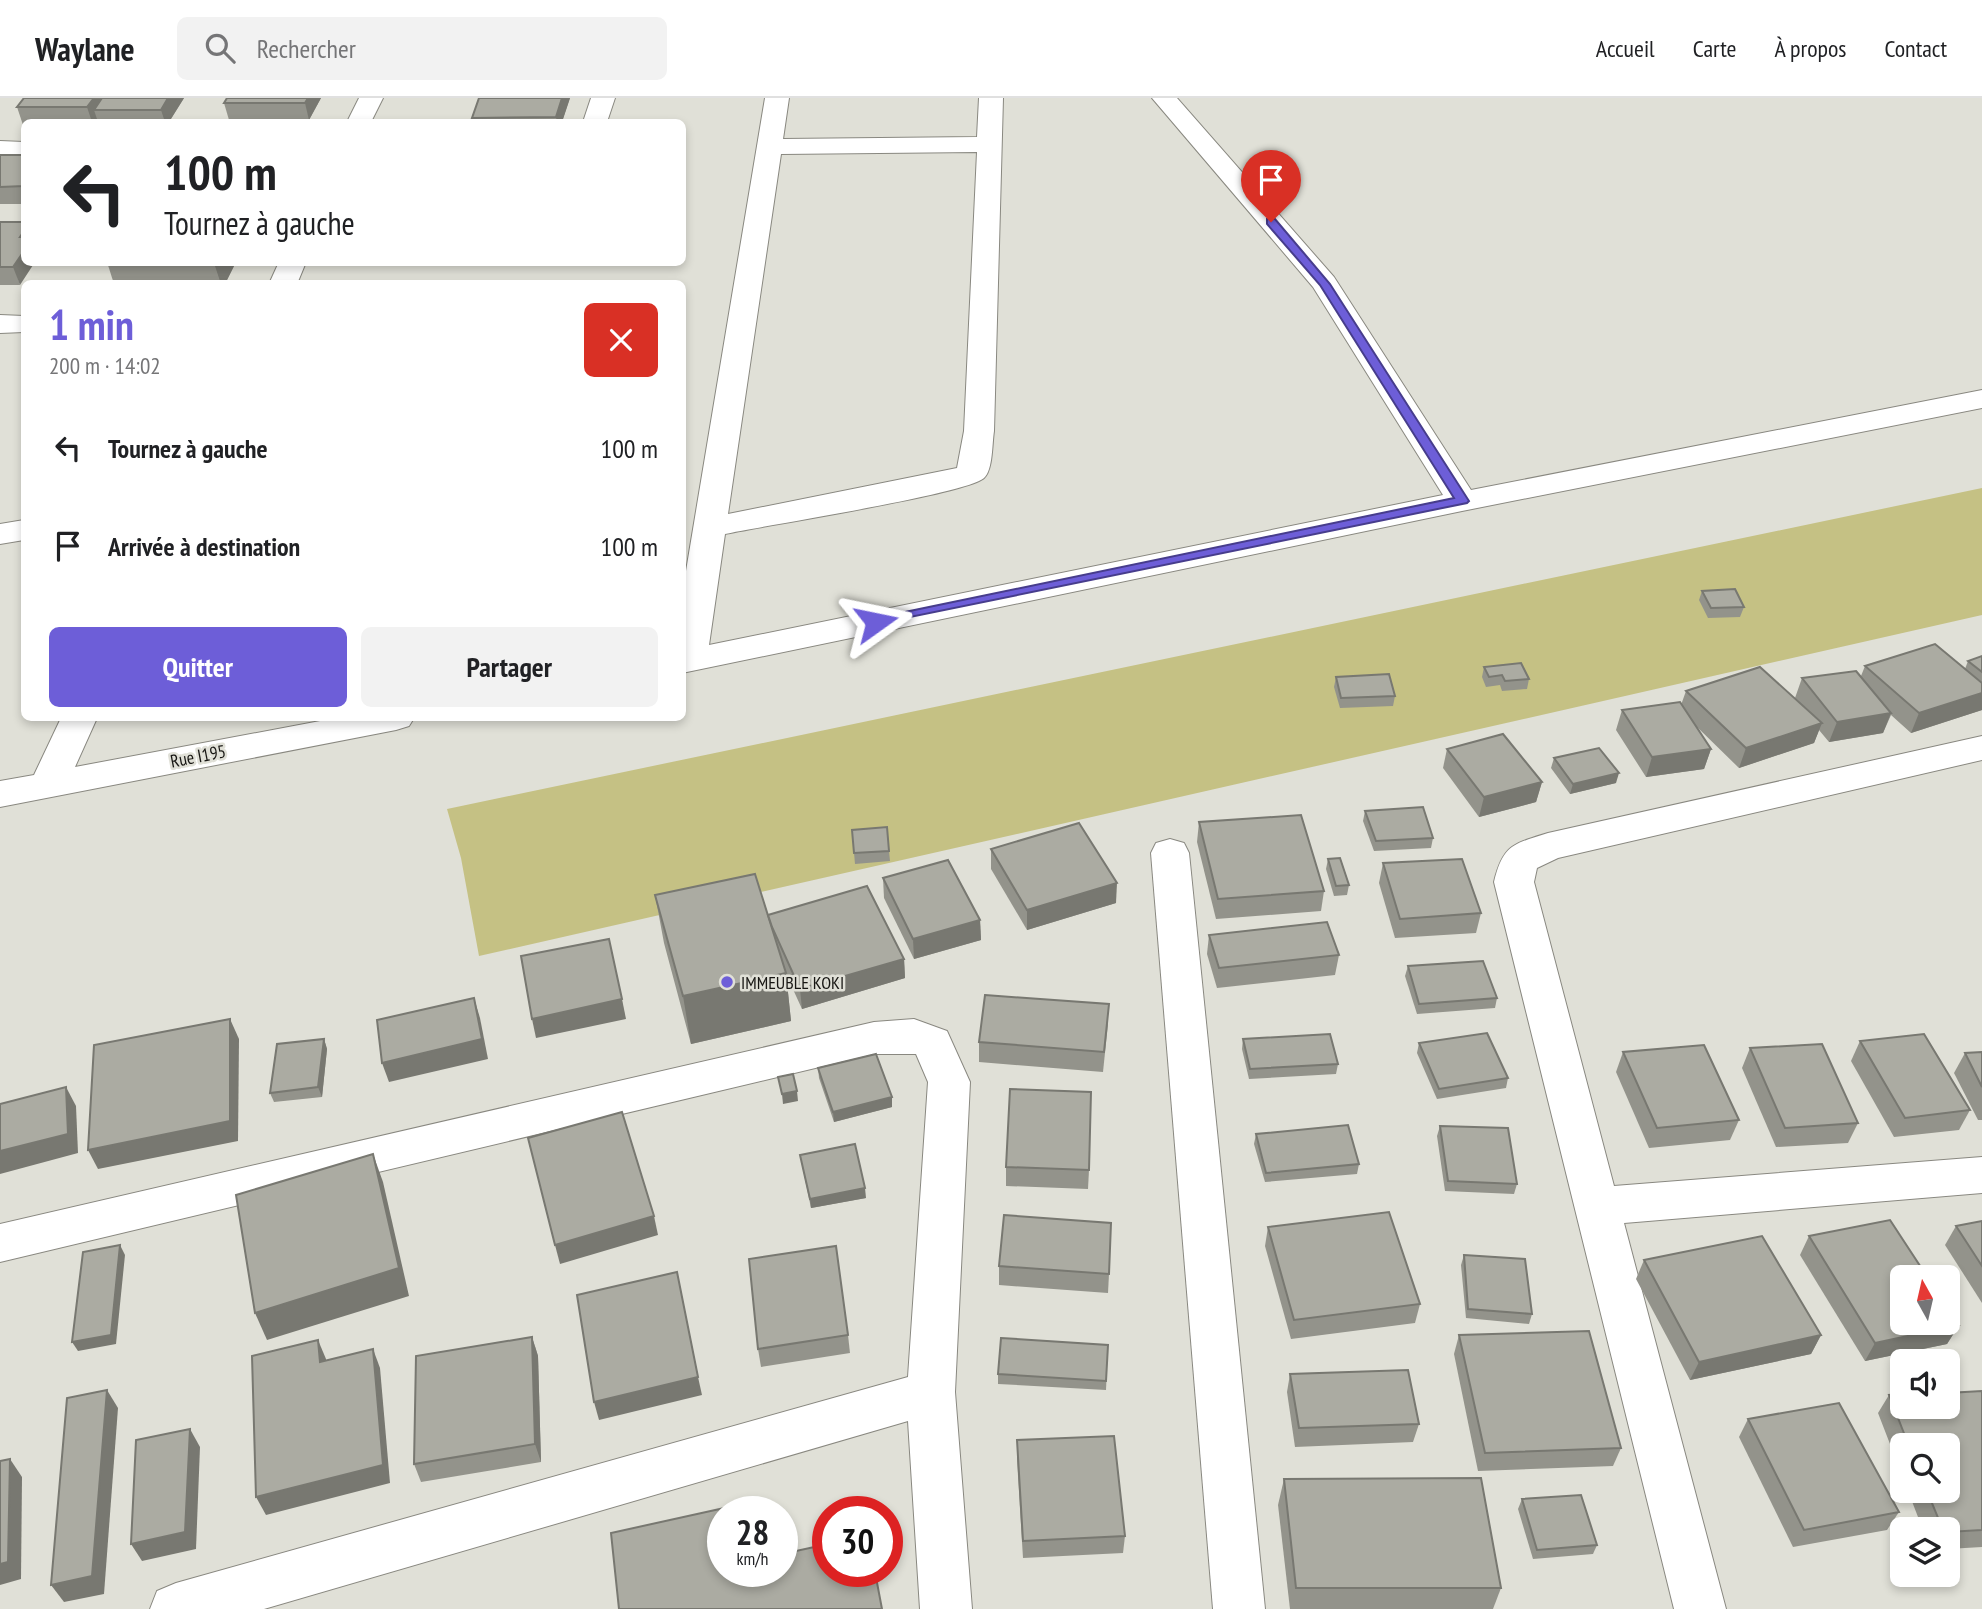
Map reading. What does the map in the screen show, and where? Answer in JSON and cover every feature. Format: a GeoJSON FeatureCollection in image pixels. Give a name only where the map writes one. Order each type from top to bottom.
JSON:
{"type":"FeatureCollection","features":[{"type":"Feature","properties":{"kind":"street"},"geometry":{"type":"LineString","coordinates":[[360,119],[371,98]]}},
{"type":"Feature","properties":{"kind":"street"},"geometry":{"type":"LineString","coordinates":[[596,119],[603,98]]}},
{"type":"Feature","properties":{"kind":"street"},"geometry":{"type":"LineString","coordinates":[[777,98],[686,661],[1462,501],[1982,398]]}},
{"type":"Feature","properties":{"kind":"street"},"geometry":{"type":"LineString","coordinates":[[709,527],[944,482],[972,473],[979,431],[991,98]]}},
{"type":"Feature","properties":{"kind":"street"},"geometry":{"type":"LineString","coordinates":[[1164,98],[1324,284],[1462,501]]}},
{"type":"Feature","properties":{"kind":"street"},"geometry":{"type":"LineString","coordinates":[[769,147],[990,144]]}},
{"type":"Feature","properties":{"kind":"street"},"geometry":{"type":"LineString","coordinates":[[0,149],[21,149]]}},
{"type":"Feature","properties":{"kind":"street"},"geometry":{"type":"LineString","coordinates":[[0,324],[21,324]]}},
{"type":"Feature","properties":{"kind":"street"},"geometry":{"type":"LineString","coordinates":[[0,534],[21,530]]}},
{"type":"Feature","properties":{"kind":"street"},"geometry":{"type":"LineString","coordinates":[[48,785],[78,721]]}},
{"type":"Feature","properties":{"kind":"street","name":"Rue I195"},"geometry":{"type":"LineString","coordinates":[[0,794],[380,721]]}},
{"type":"Feature","properties":{"kind":"street"},"geometry":{"type":"LineString","coordinates":[[1700,1609],[1514,882],[1519,860],[1548,848],[1982,748]]}},
{"type":"Feature","properties":{"kind":"street"},"geometry":{"type":"LineString","coordinates":[[1170,853],[1239,1609]]}},
{"type":"Feature","properties":{"kind":"street"},"geometry":{"type":"LineString","coordinates":[[0,1243],[874,1038],[914,1035],[932,1043],[949,1082],[931,1392],[946,1609]]}},
{"type":"Feature","properties":{"kind":"street"},"geometry":{"type":"LineString","coordinates":[[1596,1206],[1982,1175]]}},
{"type":"Feature","properties":{"kind":"street"},"geometry":{"type":"LineString","coordinates":[[176,1609],[931,1392]]}},
{"type":"Feature","properties":{"kind":"shaded area"},"geometry":{"type":"Polygon","coordinates":[[[1982,488],[1982,615],[479,956],[461,858],[447,809],[1982,488]]]}},
{"type":"Feature","properties":{"kind":"building"},"geometry":{"type":"Polygon","coordinates":[[[24,98],[94,98],[87,107],[17,107],[24,98]]]}},
{"type":"Feature","properties":{"kind":"building"},"geometry":{"type":"Polygon","coordinates":[[[102,98],[168,98],[161,110],[94,110],[102,98]]]}},
{"type":"Feature","properties":{"kind":"building"},"geometry":{"type":"Polygon","coordinates":[[[227,98],[308,98],[305,103],[224,103],[227,98]]]}},
{"type":"Feature","properties":{"kind":"building"},"geometry":{"type":"Polygon","coordinates":[[[479,98],[562,98],[556,117],[472,118],[479,98]]]}},
{"type":"Feature","properties":{"kind":"building"},"geometry":{"type":"Polygon","coordinates":[[[0,155],[21,155],[21,186],[0,187],[0,155]]]}},
{"type":"Feature","properties":{"kind":"building"},"geometry":{"type":"Polygon","coordinates":[[[0,222],[21,222],[21,255],[13,267],[0,267],[0,222]]]}},
{"type":"Feature","properties":{"kind":"building"},"geometry":{"type":"Polygon","coordinates":[[[1735,589],[1744,607],[1711,608],[1702,591],[1735,589]]]}},
{"type":"Feature","properties":{"kind":"building"},"geometry":{"type":"Polygon","coordinates":[[[1935,644],[1982,683],[1982,693],[1919,713],[1865,666],[1935,644]]]}},
{"type":"Feature","properties":{"kind":"building"},"geometry":{"type":"Polygon","coordinates":[[[1982,656],[1982,672],[1968,661],[1982,656]]]}},
{"type":"Feature","properties":{"kind":"building"},"geometry":{"type":"Polygon","coordinates":[[[1521,663],[1529,679],[1505,681],[1502,675],[1489,677],[1484,667],[1521,663]]]}},
{"type":"Feature","properties":{"kind":"building"},"geometry":{"type":"Polygon","coordinates":[[[1760,667],[1822,723],[1746,748],[1686,691],[1760,667]]]}},
{"type":"Feature","properties":{"kind":"building"},"geometry":{"type":"Polygon","coordinates":[[[1856,671],[1891,713],[1837,722],[1802,678],[1856,671]]]}},
{"type":"Feature","properties":{"kind":"building"},"geometry":{"type":"Polygon","coordinates":[[[1389,674],[1395,696],[1341,698],[1336,677],[1389,674]]]}},
{"type":"Feature","properties":{"kind":"building"},"geometry":{"type":"Polygon","coordinates":[[[1680,702],[1711,749],[1652,757],[1622,710],[1680,702]]]}},
{"type":"Feature","properties":{"kind":"building"},"geometry":{"type":"Polygon","coordinates":[[[1503,734],[1542,782],[1484,797],[1447,749],[1503,734]]]}},
{"type":"Feature","properties":{"kind":"building"},"geometry":{"type":"Polygon","coordinates":[[[1599,748],[1619,773],[1573,784],[1554,758],[1599,748]]]}},
{"type":"Feature","properties":{"kind":"building"},"geometry":{"type":"Polygon","coordinates":[[[1423,807],[1433,838],[1376,841],[1365,811],[1423,807]]]}},
{"type":"Feature","properties":{"kind":"building"},"geometry":{"type":"Polygon","coordinates":[[[1301,815],[1324,891],[1218,899],[1199,822],[1301,815]]]}},
{"type":"Feature","properties":{"kind":"building"},"geometry":{"type":"Polygon","coordinates":[[[1079,823],[1117,883],[1027,910],[991,849],[1079,823]]]}},
{"type":"Feature","properties":{"kind":"building"},"geometry":{"type":"Polygon","coordinates":[[[887,827],[889,851],[854,853],[852,830],[887,827]]]}},
{"type":"Feature","properties":{"kind":"building"},"geometry":{"type":"Polygon","coordinates":[[[1340,858],[1349,885],[1336,886],[1328,859],[1340,858]]]}},
{"type":"Feature","properties":{"kind":"building"},"geometry":{"type":"Polygon","coordinates":[[[1462,859],[1481,913],[1400,919],[1383,863],[1462,859]]]}},
{"type":"Feature","properties":{"kind":"building"},"geometry":{"type":"Polygon","coordinates":[[[948,860],[980,920],[913,939],[883,878],[948,860]]]}},
{"type":"Feature","properties":{"kind":"building"},"geometry":{"type":"Polygon","coordinates":[[[755,874],[786,973],[683,996],[655,895],[755,874]]]}},
{"type":"Feature","properties":{"kind":"building"},"geometry":{"type":"Polygon","coordinates":[[[867,886],[904,959],[800,989],[768,915],[867,886]]]}},
{"type":"Feature","properties":{"kind":"building"},"geometry":{"type":"Polygon","coordinates":[[[1327,922],[1339,955],[1219,968],[1209,935],[1327,922]]]}},
{"type":"Feature","properties":{"kind":"building"},"geometry":{"type":"Polygon","coordinates":[[[609,939],[622,999],[532,1019],[521,956],[609,939]]]}},
{"type":"Feature","properties":{"kind":"building"},"geometry":{"type":"Polygon","coordinates":[[[1483,961],[1497,998],[1419,1004],[1408,966],[1483,961]]]}},
{"type":"Feature","properties":{"kind":"building"},"geometry":{"type":"Polygon","coordinates":[[[985,995],[1109,1004],[1104,1052],[979,1042],[985,995]]]}},
{"type":"Feature","properties":{"kind":"building"},"geometry":{"type":"Polygon","coordinates":[[[474,998],[482,1039],[382,1063],[377,1020],[474,998]]]}},
{"type":"Feature","properties":{"kind":"building"},"geometry":{"type":"Polygon","coordinates":[[[230,1019],[230,1121],[88,1150],[94,1045],[230,1019]]]}},
{"type":"Feature","properties":{"kind":"building"},"geometry":{"type":"Polygon","coordinates":[[[1487,1033],[1508,1078],[1439,1089],[1419,1043],[1487,1033]]]}},
{"type":"Feature","properties":{"kind":"building"},"geometry":{"type":"Polygon","coordinates":[[[1330,1034],[1338,1064],[1250,1069],[1243,1039],[1330,1034]]]}},
{"type":"Feature","properties":{"kind":"building"},"geometry":{"type":"Polygon","coordinates":[[[1924,1034],[1970,1110],[1905,1118],[1860,1041],[1924,1034]]]}},
{"type":"Feature","properties":{"kind":"building"},"geometry":{"type":"Polygon","coordinates":[[[324,1039],[318,1087],[270,1093],[277,1044],[324,1039]]]}},
{"type":"Feature","properties":{"kind":"building"},"geometry":{"type":"Polygon","coordinates":[[[1822,1044],[1858,1123],[1785,1128],[1750,1048],[1822,1044]]]}},
{"type":"Feature","properties":{"kind":"building"},"geometry":{"type":"Polygon","coordinates":[[[1704,1045],[1739,1120],[1657,1128],[1623,1052],[1704,1045]]]}},
{"type":"Feature","properties":{"kind":"building"},"geometry":{"type":"Polygon","coordinates":[[[1982,1052],[1982,1087],[1965,1053],[1982,1052]]]}},
{"type":"Feature","properties":{"kind":"building"},"geometry":{"type":"Polygon","coordinates":[[[876,1054],[892,1097],[833,1112],[818,1068],[876,1054]]]}},
{"type":"Feature","properties":{"kind":"building"},"geometry":{"type":"Polygon","coordinates":[[[793,1074],[797,1091],[782,1094],[778,1077],[793,1074]]]}},
{"type":"Feature","properties":{"kind":"building"},"geometry":{"type":"Polygon","coordinates":[[[66,1087],[68,1134],[0,1151],[0,1104],[66,1087]]]}},
{"type":"Feature","properties":{"kind":"building"},"geometry":{"type":"Polygon","coordinates":[[[1010,1089],[1091,1092],[1089,1170],[1006,1167],[1010,1089]]]}},
{"type":"Feature","properties":{"kind":"building"},"geometry":{"type":"Polygon","coordinates":[[[622,1112],[654,1216],[555,1245],[528,1138],[622,1112]]]}},
{"type":"Feature","properties":{"kind":"building"},"geometry":{"type":"Polygon","coordinates":[[[1348,1125],[1359,1164],[1266,1173],[1256,1134],[1348,1125]]]}},
{"type":"Feature","properties":{"kind":"building"},"geometry":{"type":"Polygon","coordinates":[[[1440,1126],[1508,1128],[1517,1184],[1448,1181],[1440,1126]]]}},
{"type":"Feature","properties":{"kind":"building"},"geometry":{"type":"Polygon","coordinates":[[[855,1144],[865,1188],[810,1199],[800,1155],[855,1144]]]}},
{"type":"Feature","properties":{"kind":"building"},"geometry":{"type":"Polygon","coordinates":[[[373,1154],[399,1268],[255,1313],[236,1195],[373,1154]]]}},
{"type":"Feature","properties":{"kind":"building"},"geometry":{"type":"Polygon","coordinates":[[[1389,1212],[1420,1304],[1294,1320],[1268,1227],[1389,1212]]]}},
{"type":"Feature","properties":{"kind":"building"},"geometry":{"type":"Polygon","coordinates":[[[1004,1215],[1111,1223],[1109,1274],[999,1266],[1004,1215]]]}},
{"type":"Feature","properties":{"kind":"building"},"geometry":{"type":"Polygon","coordinates":[[[1890,1220],[1919,1265],[1890,1265],[1890,1335],[1912,1335],[1875,1343],[1809,1236],[1890,1220]]]}},
{"type":"Feature","properties":{"kind":"building"},"geometry":{"type":"Polygon","coordinates":[[[1982,1221],[1982,1266],[1956,1226],[1982,1221]]]}},
{"type":"Feature","properties":{"kind":"building"},"geometry":{"type":"Polygon","coordinates":[[[1762,1236],[1821,1335],[1699,1362],[1644,1260],[1762,1236]]]}},
{"type":"Feature","properties":{"kind":"building"},"geometry":{"type":"Polygon","coordinates":[[[120,1245],[111,1335],[72,1342],[83,1252],[120,1245]]]}},
{"type":"Feature","properties":{"kind":"building"},"geometry":{"type":"Polygon","coordinates":[[[836,1246],[848,1335],[758,1349],[749,1259],[836,1246]]]}},
{"type":"Feature","properties":{"kind":"building"},"geometry":{"type":"Polygon","coordinates":[[[1464,1255],[1525,1259],[1532,1314],[1468,1309],[1464,1255]]]}},
{"type":"Feature","properties":{"kind":"building"},"geometry":{"type":"Polygon","coordinates":[[[677,1272],[698,1377],[594,1402],[577,1295],[677,1272]]]}},
{"type":"Feature","properties":{"kind":"building"},"geometry":{"type":"Polygon","coordinates":[[[1589,1331],[1621,1448],[1485,1453],[1459,1335],[1589,1331]]]}},
{"type":"Feature","properties":{"kind":"building"},"geometry":{"type":"Polygon","coordinates":[[[532,1337],[535,1444],[414,1464],[416,1356],[532,1337]]]}},
{"type":"Feature","properties":{"kind":"building"},"geometry":{"type":"Polygon","coordinates":[[[1001,1338],[1108,1345],[1106,1381],[998,1374],[1001,1338]]]}},
{"type":"Feature","properties":{"kind":"building"},"geometry":{"type":"Polygon","coordinates":[[[318,1340],[320,1362],[373,1349],[383,1465],[256,1497],[252,1356],[318,1340]]]}},
{"type":"Feature","properties":{"kind":"building"},"geometry":{"type":"Polygon","coordinates":[[[1408,1370],[1419,1424],[1299,1428],[1290,1374],[1408,1370]]]}},
{"type":"Feature","properties":{"kind":"building"},"geometry":{"type":"Polygon","coordinates":[[[107,1390],[92,1576],[51,1585],[67,1398],[107,1390]]]}},
{"type":"Feature","properties":{"kind":"building"},"geometry":{"type":"Polygon","coordinates":[[[1982,1391],[1982,1530],[1960,1531],[1960,1517],[1938,1517],[1932,1503],[1960,1503],[1960,1433],[1904,1433],[1898,1419],[1960,1419],[1960,1392],[1982,1391]]]}},
{"type":"Feature","properties":{"kind":"building"},"geometry":{"type":"Polygon","coordinates":[[[1839,1403],[1890,1496],[1890,1503],[1894,1503],[1899,1512],[1804,1530],[1748,1419],[1839,1403]]]}},
{"type":"Feature","properties":{"kind":"building"},"geometry":{"type":"Polygon","coordinates":[[[190,1429],[185,1532],[131,1544],[136,1440],[190,1429]]]}},
{"type":"Feature","properties":{"kind":"building"},"geometry":{"type":"Polygon","coordinates":[[[1114,1436],[1125,1536],[1023,1541],[1017,1440],[1114,1436]]]}},
{"type":"Feature","properties":{"kind":"building"},"geometry":{"type":"Polygon","coordinates":[[[10,1459],[8,1562],[0,1564],[0,1461],[10,1459]]]}},
{"type":"Feature","properties":{"kind":"building"},"geometry":{"type":"Polygon","coordinates":[[[1481,1478],[1501,1588],[1296,1588],[1284,1479],[1481,1478]]]}},
{"type":"Feature","properties":{"kind":"building"},"geometry":{"type":"Polygon","coordinates":[[[1581,1495],[1597,1545],[1537,1550],[1522,1499],[1581,1495]]]}},
{"type":"Feature","properties":{"kind":"building"},"geometry":{"type":"Polygon","coordinates":[[[707,1512],[707,1587],[798,1587],[798,1551],[812,1547],[812,1587],[878,1587],[882,1609],[619,1609],[611,1533],[707,1512]]]}},
{"type":"Feature","properties":{"kind":"place","name":"IMMEUBLE KOKI"},"geometry":{"type":"Point","coordinates":[727,982]}},
{"type":"Feature","properties":{"kind":"route"},"geometry":{"type":"LineString","coordinates":[[876,622],[1462,501],[1324,284],[1271,222]]}}]}
